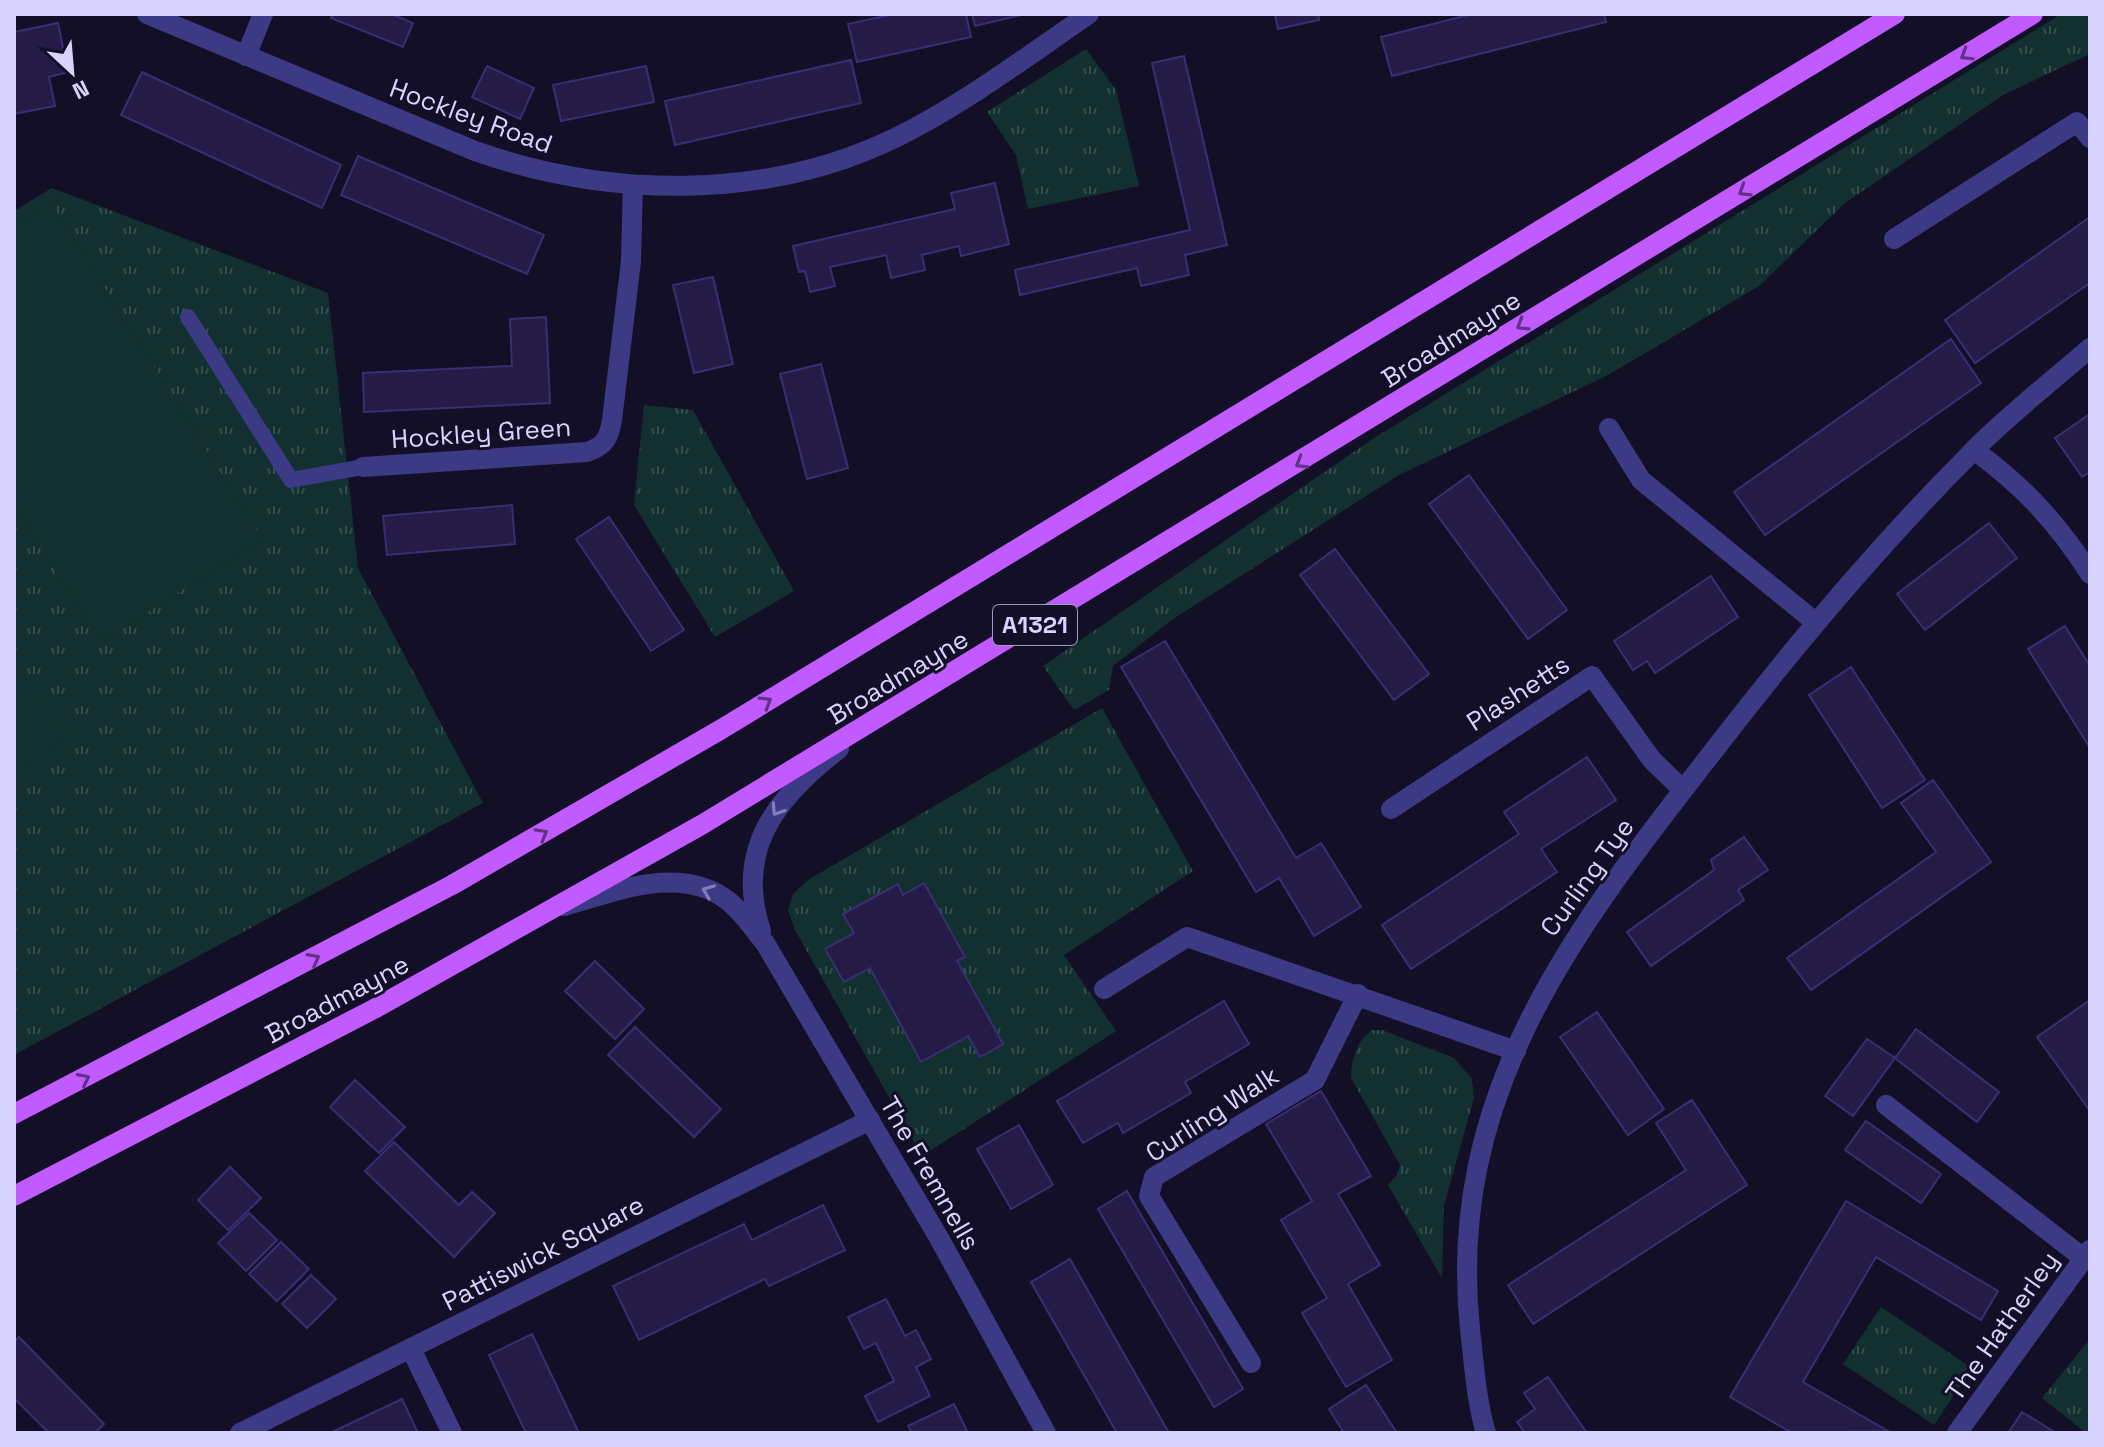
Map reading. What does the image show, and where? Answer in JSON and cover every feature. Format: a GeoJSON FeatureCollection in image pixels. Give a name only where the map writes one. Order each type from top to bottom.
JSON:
{"type":"FeatureCollection","features":[{"type":"Feature","properties":{"kind":"main road","name":"Broadmayne"},"geometry":{"type":"LineString","coordinates":[[14,1114],[452,885],[720,730],[1895,14]]}},
{"type":"Feature","properties":{"kind":"main road","name":"Broadmayne"},"geometry":{"type":"LineString","coordinates":[[14,1196],[238,1082],[558,908],[876,721],[2033,14]]}},
{"type":"Feature","properties":{"kind":"street","name":"Hockley Road"},"geometry":{"type":"LineString","coordinates":[[147,14],[530,170],[633,185],[723,185],[821,167],[893,139],[954,107],[1089,14]]}},
{"type":"Feature","properties":{"kind":"street"},"geometry":{"type":"LineString","coordinates":[[246,56],[263,14]]}},
{"type":"Feature","properties":{"kind":"street"},"geometry":{"type":"LineString","coordinates":[[1894,239],[2077,122],[2090,138]]}},
{"type":"Feature","properties":{"kind":"street","name":"Hockley Green"},"geometry":{"type":"LineString","coordinates":[[363,467],[578,453],[601,447],[609,436],[616,388],[631,261],[633,185]]}},
{"type":"Feature","properties":{"kind":"street","name":"Curling Tye"},"geometry":{"type":"LineString","coordinates":[[1486,1433],[1467,1300],[1467,1219],[1483,1138],[1516,1051],[1554,970],[1588,916],[1814,621],[1974,450],[2090,348]]}},
{"type":"Feature","properties":{"kind":"street"},"geometry":{"type":"LineString","coordinates":[[1609,428],[1641,480],[1814,621]]}},
{"type":"Feature","properties":{"kind":"street"},"geometry":{"type":"LineString","coordinates":[[1974,450],[2019,484],[2068,539],[2090,574]]}},
{"type":"Feature","properties":{"kind":"street","name":"Plashetts"},"geometry":{"type":"LineString","coordinates":[[1391,809],[1592,676],[1652,760],[1683,790]]}},
{"type":"Feature","properties":{"kind":"street","name":"The Fremnells"},"geometry":{"type":"LineString","coordinates":[[765,943],[753,908],[750,881],[754,857],[764,832],[778,805],[799,784],[876,721]]}},
{"type":"Feature","properties":{"kind":"street","name":"The Fremnells"},"geometry":{"type":"LineString","coordinates":[[558,908],[634,886],[673,882],[704,888],[727,900],[765,943],[870,1120],[1046,1433]]}},
{"type":"Feature","properties":{"kind":"street"},"geometry":{"type":"LineString","coordinates":[[1104,989],[1187,937],[1516,1051]]}},
{"type":"Feature","properties":{"kind":"street","name":"Curling Walk"},"geometry":{"type":"LineString","coordinates":[[1251,1363],[1149,1196],[1154,1177],[1315,1080],[1358,994]]}},
{"type":"Feature","properties":{"kind":"street"},"geometry":{"type":"LineString","coordinates":[[1886,1105],[2086,1254]]}},
{"type":"Feature","properties":{"kind":"street","name":"Pattiswick Square"},"geometry":{"type":"LineString","coordinates":[[240,1433],[870,1120]]}},
{"type":"Feature","properties":{"kind":"street","name":"The Hatherley"},"geometry":{"type":"LineString","coordinates":[[1957,1433],[2086,1254]]}},
{"type":"Feature","properties":{"kind":"street"},"geometry":{"type":"LineString","coordinates":[[411,1349],[452,1433]]}},
{"type":"Feature","properties":{"kind":"lane","name":"Hockley Green"},"geometry":{"type":"LineString","coordinates":[[188,317],[291,480],[363,467]]}},
{"type":"Feature","properties":{"kind":"green space"},"geometry":{"type":"Polygon","coordinates":[[[2061,14],[2090,14],[2090,54],[2003,95],[1845,203],[1759,286],[1608,375],[1399,475],[1173,619],[1113,666],[1109,690],[1074,710],[1043,666],[1371,440],[2061,14]]]}},
{"type":"Feature","properties":{"kind":"green space"},"geometry":{"type":"Polygon","coordinates":[[[1086,49],[1116,90],[1139,186],[1028,209],[1016,155],[987,112],[1086,49]]]}},
{"type":"Feature","properties":{"kind":"green space"},"geometry":{"type":"Polygon","coordinates":[[[52,188],[328,293],[358,568],[483,803],[14,1055],[14,211],[52,188]]]}},
{"type":"Feature","properties":{"kind":"green space"},"geometry":{"type":"Polygon","coordinates":[[[51,202],[262,539],[101,642],[14,507],[14,227],[51,202]]]}},
{"type":"Feature","properties":{"kind":"green space"},"geometry":{"type":"Polygon","coordinates":[[[644,405],[693,410],[794,591],[715,637],[634,505],[644,405]]]}},
{"type":"Feature","properties":{"kind":"green space"},"geometry":{"type":"Polygon","coordinates":[[[14,653],[70,736],[14,774],[14,653]]]}},
{"type":"Feature","properties":{"kind":"green space"},"geometry":{"type":"Polygon","coordinates":[[[1102,708],[1193,871],[1064,955],[1116,1031],[922,1156],[795,930],[788,910],[793,894],[808,880],[1102,708]]]}},
{"type":"Feature","properties":{"kind":"green space"},"geometry":{"type":"Polygon","coordinates":[[[1372,1030],[1382,1030],[1454,1058],[1472,1079],[1474,1098],[1444,1206],[1442,1278],[1388,1185],[1397,1175],[1400,1165],[1351,1078],[1356,1051],[1362,1039],[1372,1030]]]}},
{"type":"Feature","properties":{"kind":"green space"},"geometry":{"type":"Polygon","coordinates":[[[1881,1307],[1972,1368],[1934,1425],[1843,1364],[1881,1307]]]}},
{"type":"Feature","properties":{"kind":"green space"},"geometry":{"type":"Polygon","coordinates":[[[2090,1339],[2090,1433],[2086,1433],[2042,1398],[2090,1339]]]}},
{"type":"Feature","properties":{"kind":"building"},"geometry":{"type":"Polygon","coordinates":[[[333,14],[391,14],[413,23],[403,47],[331,18],[333,14]]]}},
{"type":"Feature","properties":{"kind":"building"},"geometry":{"type":"Polygon","coordinates":[[[894,14],[966,14],[971,37],[857,62],[848,24],[894,14]]]}},
{"type":"Feature","properties":{"kind":"building"},"geometry":{"type":"Polygon","coordinates":[[[972,14],[1025,14],[975,26],[972,14]]]}},
{"type":"Feature","properties":{"kind":"building"},"geometry":{"type":"Polygon","coordinates":[[[1275,14],[1318,14],[1319,20],[1278,29],[1275,14]]]}},
{"type":"Feature","properties":{"kind":"building"},"geometry":{"type":"Polygon","coordinates":[[[1472,14],[1604,14],[1606,22],[1392,76],[1381,37],[1472,14]]]}},
{"type":"Feature","properties":{"kind":"building"},"geometry":{"type":"Polygon","coordinates":[[[58,23],[68,72],[49,77],[55,106],[14,114],[14,32],[58,23]]]}},
{"type":"Feature","properties":{"kind":"building"},"geometry":{"type":"Polygon","coordinates":[[[1184,56],[1227,245],[1185,255],[1189,275],[1141,286],[1137,268],[1020,295],[1015,270],[1190,230],[1152,63],[1184,56]]]}},
{"type":"Feature","properties":{"kind":"building"},"geometry":{"type":"Polygon","coordinates":[[[851,60],[861,103],[675,145],[665,101],[851,60]]]}},
{"type":"Feature","properties":{"kind":"building"},"geometry":{"type":"Polygon","coordinates":[[[487,66],[534,88],[520,119],[472,97],[487,66]]]}},
{"type":"Feature","properties":{"kind":"building"},"geometry":{"type":"Polygon","coordinates":[[[646,66],[654,102],[561,121],[553,85],[646,66]]]}},
{"type":"Feature","properties":{"kind":"building"},"geometry":{"type":"Polygon","coordinates":[[[142,72],[341,165],[322,208],[121,115],[142,72]]]}},
{"type":"Feature","properties":{"kind":"building"},"geometry":{"type":"Polygon","coordinates":[[[358,156],[544,235],[527,274],[341,195],[358,156]]]}},
{"type":"Feature","properties":{"kind":"building"},"geometry":{"type":"Polygon","coordinates":[[[995,183],[1009,244],[961,256],[959,246],[922,255],[925,270],[891,278],[886,255],[830,267],[835,286],[810,292],[805,271],[799,272],[793,246],[955,209],[951,193],[995,183]]]}},
{"type":"Feature","properties":{"kind":"building"},"geometry":{"type":"Polygon","coordinates":[[[2090,217],[2090,283],[1975,363],[1945,320],[2090,217]]]}},
{"type":"Feature","properties":{"kind":"building"},"geometry":{"type":"Polygon","coordinates":[[[713,277],[733,364],[694,373],[673,285],[713,277]]]}},
{"type":"Feature","properties":{"kind":"building"},"geometry":{"type":"Polygon","coordinates":[[[546,317],[550,403],[364,412],[363,373],[512,366],[510,319],[546,317]]]}},
{"type":"Feature","properties":{"kind":"building"},"geometry":{"type":"Polygon","coordinates":[[[1951,339],[1981,383],[1765,535],[1734,492],[1951,339]]]}},
{"type":"Feature","properties":{"kind":"building"},"geometry":{"type":"Polygon","coordinates":[[[821,364],[848,468],[807,479],[780,374],[821,364]]]}},
{"type":"Feature","properties":{"kind":"building"},"geometry":{"type":"Polygon","coordinates":[[[2090,414],[2090,472],[2082,477],[2055,438],[2090,414]]]}},
{"type":"Feature","properties":{"kind":"building"},"geometry":{"type":"Polygon","coordinates":[[[1469,475],[1567,610],[1528,639],[1429,504],[1469,475]]]}},
{"type":"Feature","properties":{"kind":"building"},"geometry":{"type":"Polygon","coordinates":[[[512,505],[515,544],[387,555],[383,516],[512,505]]]}},
{"type":"Feature","properties":{"kind":"building"},"geometry":{"type":"Polygon","coordinates":[[[609,517],[684,630],[651,651],[576,539],[609,517]]]}},
{"type":"Feature","properties":{"kind":"building"},"geometry":{"type":"Polygon","coordinates":[[[1989,523],[2017,558],[1925,630],[1897,594],[1989,523]]]}},
{"type":"Feature","properties":{"kind":"building"},"geometry":{"type":"Polygon","coordinates":[[[1335,549],[1429,674],[1394,700],[1300,575],[1335,549]]]}},
{"type":"Feature","properties":{"kind":"building"},"geometry":{"type":"Polygon","coordinates":[[[1711,576],[1738,617],[1655,673],[1647,661],[1633,670],[1614,641],[1711,576]]]}},
{"type":"Feature","properties":{"kind":"building"},"geometry":{"type":"Polygon","coordinates":[[[2065,626],[2090,666],[2090,748],[2028,649],[2065,626]]]}},
{"type":"Feature","properties":{"kind":"building"},"geometry":{"type":"Polygon","coordinates":[[[1165,641],[1296,858],[1321,843],[1361,907],[1314,936],[1279,878],[1256,892],[1121,667],[1165,641]]]}},
{"type":"Feature","properties":{"kind":"building"},"geometry":{"type":"Polygon","coordinates":[[[1851,667],[1925,780],[1882,808],[1809,695],[1851,667]]]}},
{"type":"Feature","properties":{"kind":"building"},"geometry":{"type":"Polygon","coordinates":[[[1587,757],[1616,800],[1541,849],[1557,872],[1411,969],[1382,925],[1519,834],[1504,812],[1587,757]]]}},
{"type":"Feature","properties":{"kind":"building"},"geometry":{"type":"Polygon","coordinates":[[[1933,780],[1991,862],[1811,990],[1787,958],[1936,852],[1901,803],[1933,780]]]}},
{"type":"Feature","properties":{"kind":"building"},"geometry":{"type":"Polygon","coordinates":[[[1744,837],[1768,870],[1738,890],[1744,900],[1651,966],[1627,932],[1714,870],[1711,860],[1744,837]]]}},
{"type":"Feature","properties":{"kind":"building"},"geometry":{"type":"Polygon","coordinates":[[[924,883],[965,957],[957,961],[1003,1044],[980,1057],[968,1036],[921,1062],[870,968],[844,982],[825,949],[854,933],[843,914],[898,884],[903,895],[924,883]]]}},
{"type":"Feature","properties":{"kind":"building"},"geometry":{"type":"Polygon","coordinates":[[[595,961],[644,1009],[615,1039],[565,991],[595,961]]]}},
{"type":"Feature","properties":{"kind":"building"},"geometry":{"type":"Polygon","coordinates":[[[2090,1000],[2090,1111],[2037,1037],[2090,1000]]]}},
{"type":"Feature","properties":{"kind":"building"},"geometry":{"type":"Polygon","coordinates":[[[1224,1001],[1249,1044],[1185,1082],[1191,1093],[1123,1133],[1118,1123],[1083,1143],[1057,1101],[1224,1001]]]}},
{"type":"Feature","properties":{"kind":"building"},"geometry":{"type":"Polygon","coordinates":[[[1597,1012],[1664,1109],[1628,1135],[1560,1037],[1597,1012]]]}},
{"type":"Feature","properties":{"kind":"building"},"geometry":{"type":"Polygon","coordinates":[[[635,1027],[721,1109],[694,1137],[608,1055],[635,1027]]]}},
{"type":"Feature","properties":{"kind":"building"},"geometry":{"type":"Polygon","coordinates":[[[1916,1029],[1999,1092],[1977,1122],[1895,1058],[1916,1029]]]}},
{"type":"Feature","properties":{"kind":"building"},"geometry":{"type":"Polygon","coordinates":[[[1867,1039],[1895,1058],[1853,1116],[1825,1096],[1867,1039]]]}},
{"type":"Feature","properties":{"kind":"building"},"geometry":{"type":"Polygon","coordinates":[[[355,1080],[405,1127],[379,1153],[330,1107],[355,1080]]]}},
{"type":"Feature","properties":{"kind":"building"},"geometry":{"type":"Polygon","coordinates":[[[1321,1091],[1371,1176],[1338,1194],[1380,1265],[1348,1284],[1392,1360],[1346,1387],[1302,1313],[1327,1298],[1281,1220],[1312,1201],[1266,1124],[1321,1091]]]}},
{"type":"Feature","properties":{"kind":"building"},"geometry":{"type":"Polygon","coordinates":[[[1692,1100],[1747,1185],[1533,1324],[1508,1285],[1686,1170],[1656,1123],[1692,1100]]]}},
{"type":"Feature","properties":{"kind":"building"},"geometry":{"type":"Polygon","coordinates":[[[1866,1121],[1941,1174],[1921,1203],[1845,1150],[1866,1121]]]}},
{"type":"Feature","properties":{"kind":"building"},"geometry":{"type":"Polygon","coordinates":[[[1019,1125],[1053,1185],[1011,1209],[977,1149],[1019,1125]]]}},
{"type":"Feature","properties":{"kind":"building"},"geometry":{"type":"Polygon","coordinates":[[[394,1142],[459,1205],[472,1192],[495,1213],[454,1257],[365,1171],[394,1142]]]}},
{"type":"Feature","properties":{"kind":"building"},"geometry":{"type":"Polygon","coordinates":[[[230,1167],[261,1198],[228,1230],[198,1200],[230,1167]]]}},
{"type":"Feature","properties":{"kind":"building"},"geometry":{"type":"Polygon","coordinates":[[[1127,1191],[1243,1389],[1214,1407],[1098,1209],[1127,1191]]]}},
{"type":"Feature","properties":{"kind":"building"},"geometry":{"type":"Polygon","coordinates":[[[1846,1201],[1998,1291],[1981,1320],[1876,1257],[1803,1382],[1888,1431],[1792,1433],[1730,1397],[1846,1201]]]}},
{"type":"Feature","properties":{"kind":"building"},"geometry":{"type":"Polygon","coordinates":[[[823,1205],[845,1250],[769,1286],[765,1279],[639,1340],[613,1286],[744,1224],[752,1240],[823,1205]]]}},
{"type":"Feature","properties":{"kind":"building"},"geometry":{"type":"Polygon","coordinates":[[[249,1213],[277,1240],[246,1271],[218,1243],[249,1213]]]}},
{"type":"Feature","properties":{"kind":"building"},"geometry":{"type":"Polygon","coordinates":[[[281,1242],[309,1269],[277,1301],[249,1274],[281,1242]]]}},
{"type":"Feature","properties":{"kind":"building"},"geometry":{"type":"Polygon","coordinates":[[[1070,1259],[1169,1433],[1117,1433],[1031,1282],[1070,1259]]]}},
{"type":"Feature","properties":{"kind":"building"},"geometry":{"type":"Polygon","coordinates":[[[311,1275],[336,1299],[307,1328],[282,1304],[311,1275]]]}},
{"type":"Feature","properties":{"kind":"building"},"geometry":{"type":"Polygon","coordinates":[[[886,1299],[905,1336],[916,1330],[931,1359],[916,1367],[930,1396],[878,1422],[865,1396],[894,1381],[876,1343],[864,1349],[848,1317],[886,1299]]]}},
{"type":"Feature","properties":{"kind":"building"},"geometry":{"type":"Polygon","coordinates":[[[532,1334],[579,1433],[526,1433],[489,1355],[532,1334]]]}},
{"type":"Feature","properties":{"kind":"building"},"geometry":{"type":"Polygon","coordinates":[[[19,1337],[104,1424],[95,1433],[49,1433],[14,1398],[14,1342],[19,1337]]]}},
{"type":"Feature","properties":{"kind":"building"},"geometry":{"type":"Polygon","coordinates":[[[1548,1377],[1587,1433],[1525,1433],[1517,1422],[1535,1409],[1524,1393],[1548,1377]]]}},
{"type":"Feature","properties":{"kind":"building"},"geometry":{"type":"Polygon","coordinates":[[[1366,1385],[1397,1433],[1344,1433],[1329,1409],[1366,1385]]]}},
{"type":"Feature","properties":{"kind":"building"},"geometry":{"type":"Polygon","coordinates":[[[402,1399],[418,1433],[330,1433],[402,1399]]]}},
{"type":"Feature","properties":{"kind":"building"},"geometry":{"type":"Polygon","coordinates":[[[954,1404],[968,1433],[912,1433],[908,1426],[954,1404]]]}},
{"type":"Feature","properties":{"kind":"building"},"geometry":{"type":"Polygon","coordinates":[[[2022,1412],[2056,1433],[2008,1433],[2022,1412]]]}}]}
